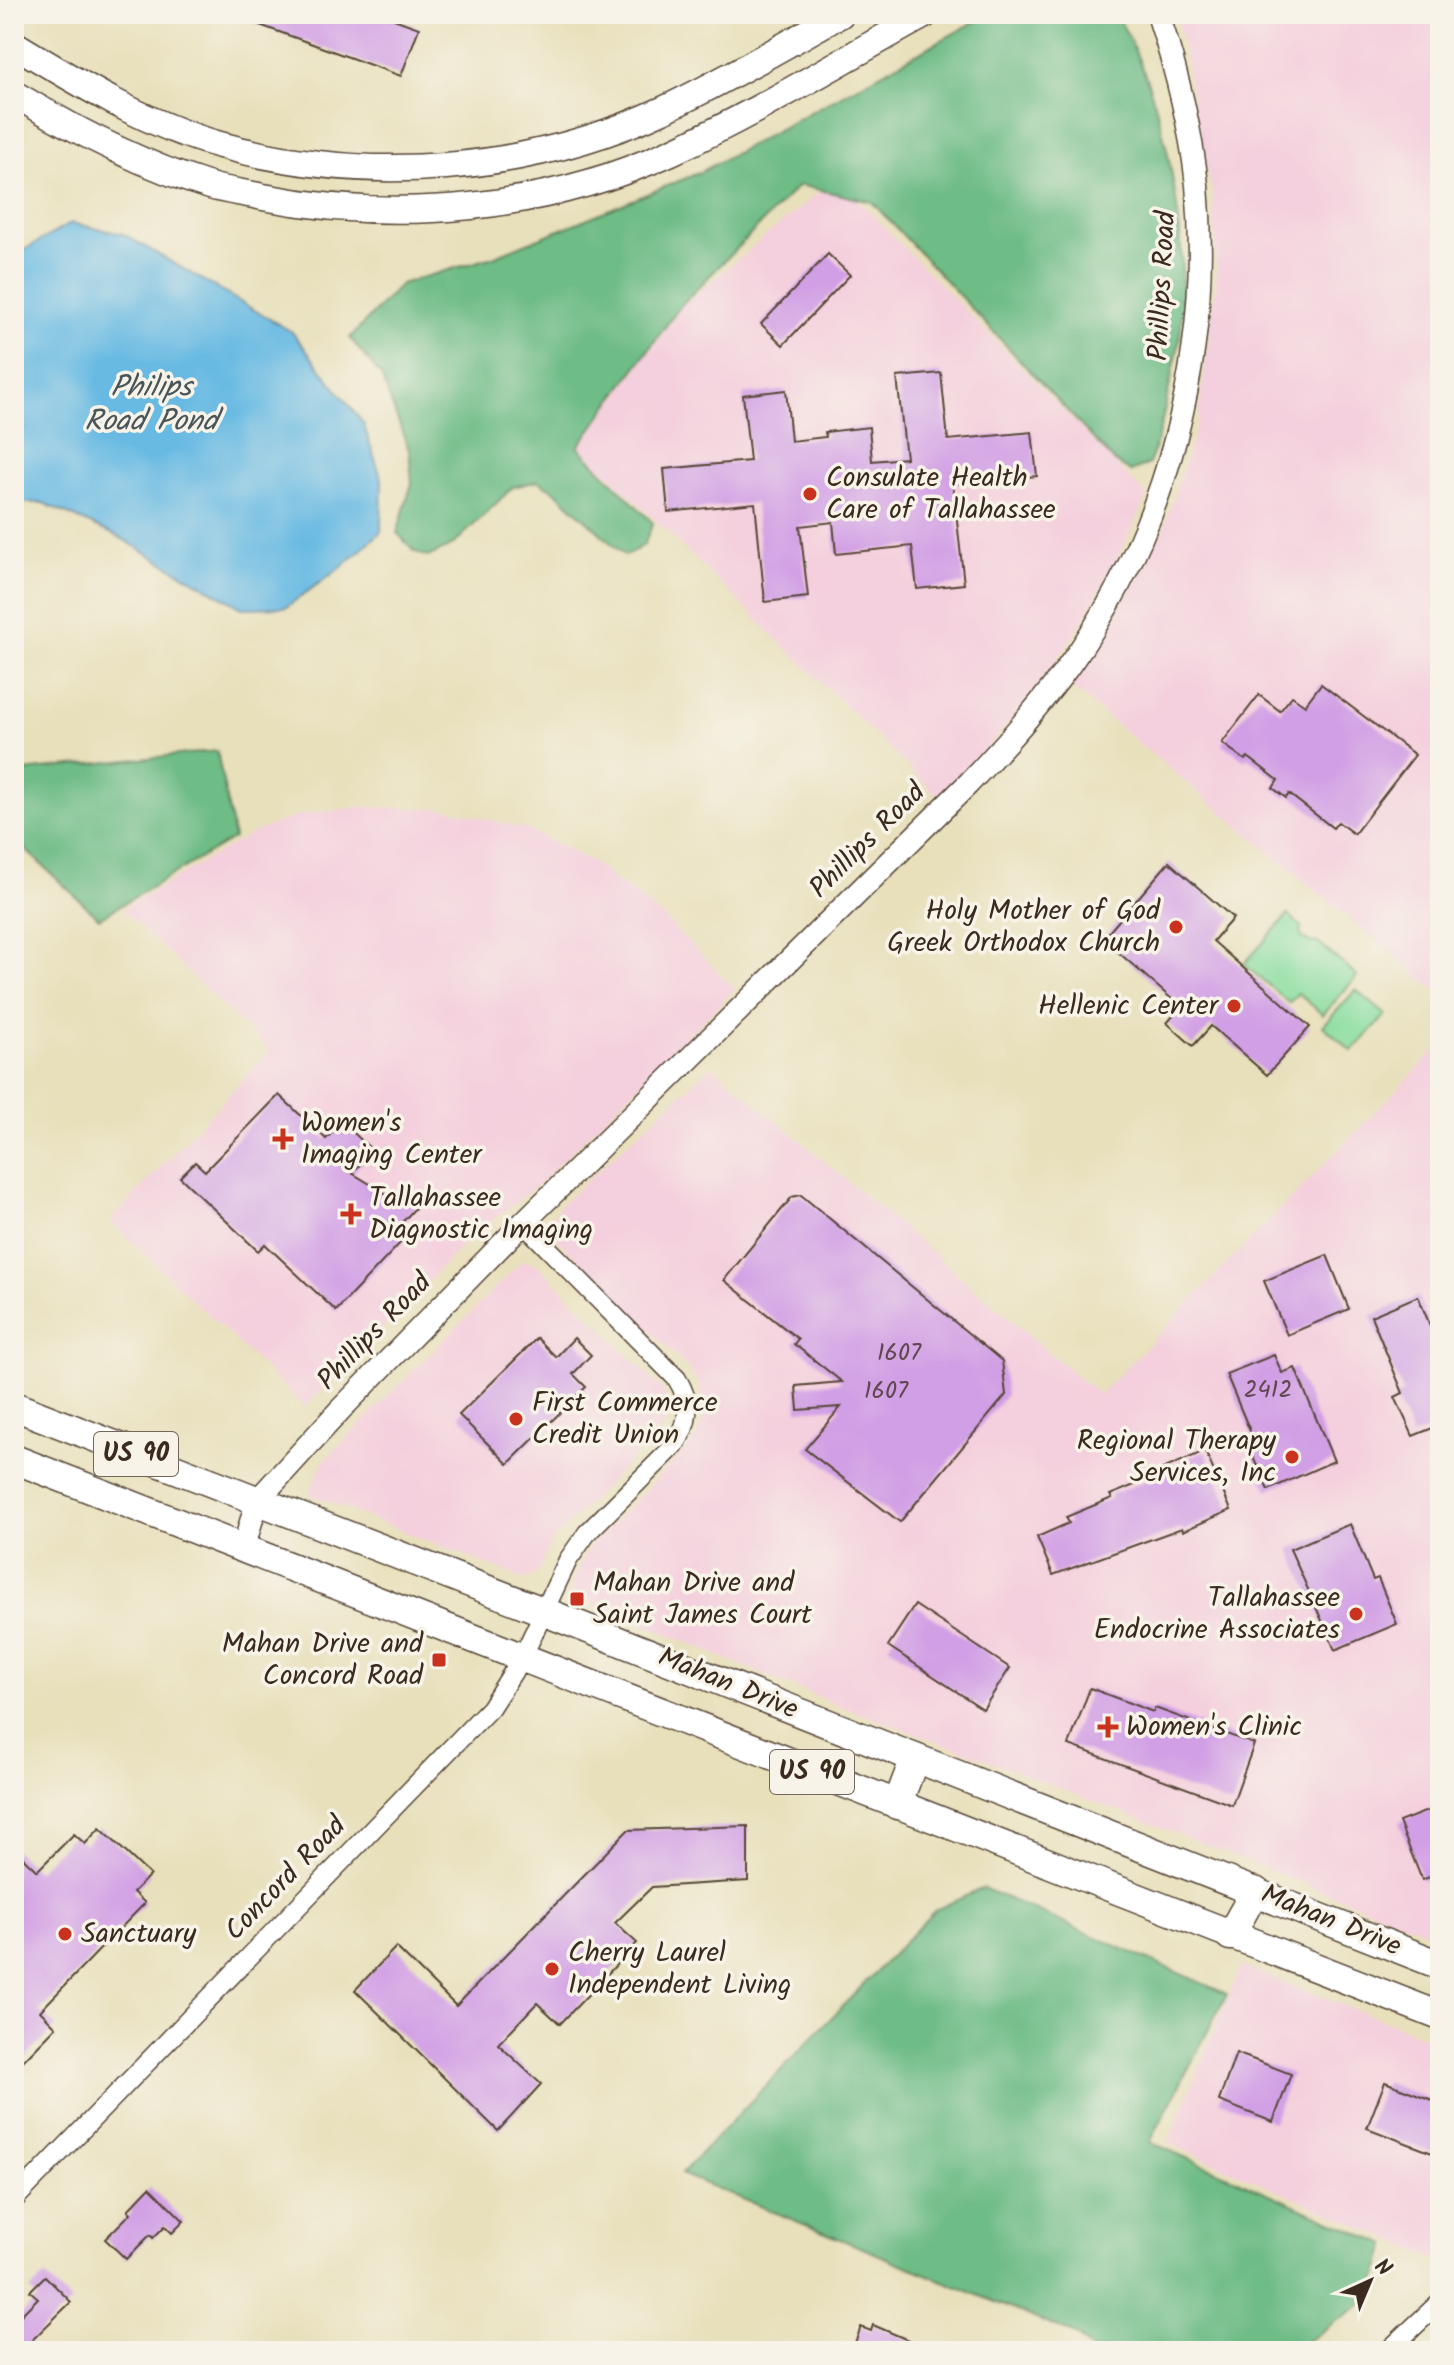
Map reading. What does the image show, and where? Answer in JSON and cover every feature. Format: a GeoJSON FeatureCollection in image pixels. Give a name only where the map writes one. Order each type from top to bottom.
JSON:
{"type":"FeatureCollection","features":[{"type":"Feature","properties":{"kind":"main road"},"geometry":{"type":"LineString","coordinates":[[14,44],[81,85],[156,121],[219,145],[291,160],[366,169],[440,168],[515,158],[585,140],[664,110],[841,14]]}},
{"type":"Feature","properties":{"kind":"main road"},"geometry":{"type":"LineString","coordinates":[[14,94],[83,133],[151,165],[212,187],[293,202],[370,210],[453,208],[527,198],[599,179],[670,153],[926,14]]}},
{"type":"Feature","properties":{"kind":"main road","name":"Mahan Drive"},"geometry":{"type":"LineString","coordinates":[[14,1406],[1440,1965]]}},
{"type":"Feature","properties":{"kind":"main road","name":"Mahan Drive"},"geometry":{"type":"LineString","coordinates":[[14,1459],[1440,2016]]}},
{"type":"Feature","properties":{"kind":"main road"},"geometry":{"type":"LineString","coordinates":[[897,1805],[915,1758]]}},
{"type":"Feature","properties":{"kind":"main road"},"geometry":{"type":"LineString","coordinates":[[1230,1936],[1255,1891]]}},
{"type":"Feature","properties":{"kind":"street","name":"Phillips Road"},"geometry":{"type":"LineString","coordinates":[[243,1550],[257,1501],[340,1410],[523,1223],[969,783],[1015,733],[1068,667],[1113,595],[1155,504],[1175,446],[1188,390],[1197,315],[1197,184],[1178,79],[1158,14]]}},
{"type":"Feature","properties":{"kind":"street","name":"Concord Road"},"geometry":{"type":"LineString","coordinates":[[14,2200],[490,1708],[522,1658],[568,1560],[587,1533],[674,1446],[684,1432],[689,1415],[688,1404],[677,1379],[523,1223]]}},
{"type":"Feature","properties":{"kind":"street"},"geometry":{"type":"LineString","coordinates":[[1388,2351],[1440,2302]]}},
{"type":"Feature","properties":{"kind":"shaded area"},"geometry":{"type":"Polygon","coordinates":[[[1176,14],[1440,14],[1440,994],[1070,686],[1098,647],[1164,528],[1198,421],[1217,274],[1212,193],[1176,14]]]}},
{"type":"Feature","properties":{"kind":"shaded area"},"geometry":{"type":"Polygon","coordinates":[[[836,178],[1147,496],[1113,568],[1075,634],[1032,695],[986,749],[938,796],[580,447],[683,305],[836,178]]]}},
{"type":"Feature","properties":{"kind":"shaded area"},"geometry":{"type":"Polygon","coordinates":[[[359,807],[448,809],[526,829],[592,862],[663,917],[735,989],[539,1184],[471,1237],[305,1407],[110,1221],[270,1051],[122,909],[254,832],[301,815],[359,807]]]}},
{"type":"Feature","properties":{"kind":"shaded area"},"geometry":{"type":"Polygon","coordinates":[[[1440,1046],[1440,1937],[975,1755],[847,1709],[573,1595],[571,1585],[589,1547],[694,1441],[704,1419],[700,1388],[690,1370],[554,1236],[552,1219],[558,1207],[712,1066],[1099,1395],[1440,1046]]]}},
{"type":"Feature","properties":{"kind":"shaded area","name":"First Commerce Credit Union"},"geometry":{"type":"Polygon","coordinates":[[[523,1260],[538,1265],[663,1390],[670,1413],[665,1425],[551,1542],[538,1571],[524,1579],[309,1494],[323,1462],[523,1260]]]}},
{"type":"Feature","properties":{"kind":"shaded area"},"geometry":{"type":"Polygon","coordinates":[[[1241,1966],[1440,2042],[1440,2261],[1168,2143],[1241,1966]]]}},
{"type":"Feature","properties":{"kind":"green space"},"geometry":{"type":"Polygon","coordinates":[[[989,14],[1116,14],[1149,85],[1161,125],[1177,207],[1182,289],[1179,344],[1149,464],[1131,472],[1115,462],[872,202],[799,185],[681,305],[578,447],[653,523],[644,545],[625,556],[556,492],[538,481],[513,487],[453,545],[428,557],[415,552],[397,533],[412,483],[409,450],[381,376],[350,338],[401,284],[493,257],[701,172],[989,14]]]}},
{"type":"Feature","properties":{"kind":"green space"},"geometry":{"type":"Polygon","coordinates":[[[217,751],[234,838],[99,918],[14,839],[14,772],[217,751]]]}},
{"type":"Feature","properties":{"kind":"green space"},"geometry":{"type":"Polygon","coordinates":[[[1288,915],[1302,927],[1302,938],[1317,942],[1357,976],[1323,1015],[1298,993],[1289,1003],[1244,964],[1288,915]]]}},
{"type":"Feature","properties":{"kind":"green space"},"geometry":{"type":"Polygon","coordinates":[[[1356,990],[1386,1015],[1352,1051],[1323,1026],[1356,990]]]}},
{"type":"Feature","properties":{"kind":"green space"},"geometry":{"type":"Polygon","coordinates":[[[983,1888],[1227,1994],[1150,2142],[1387,2245],[1371,2298],[1292,2351],[1092,2351],[1076,2335],[681,2174],[935,1910],[983,1888]]]}},
{"type":"Feature","properties":{"kind":"water","name":"Philips Road Pond"},"geometry":{"type":"Polygon","coordinates":[[[71,223],[123,234],[292,332],[363,423],[382,480],[381,532],[343,566],[286,607],[242,608],[117,536],[43,503],[14,503],[14,256],[71,223]]]}},
{"type":"Feature","properties":{"kind":"building"},"geometry":{"type":"Polygon","coordinates":[[[235,14],[380,14],[419,28],[401,76],[235,14]]]}},
{"type":"Feature","properties":{"kind":"building"},"geometry":{"type":"Polygon","coordinates":[[[828,254],[850,275],[783,345],[761,324],[828,254]]]}},
{"type":"Feature","properties":{"kind":"building","name":"Consulate Health Care of Tallahassee"},"geometry":{"type":"Polygon","coordinates":[[[941,373],[948,440],[1032,432],[1037,476],[953,484],[964,584],[917,589],[912,546],[836,554],[833,522],[800,526],[808,597],[765,602],[755,503],[668,512],[664,469],[750,461],[743,395],[786,390],[791,441],[826,437],[825,432],[869,427],[872,461],[906,458],[897,377],[941,373]]]}},
{"type":"Feature","properties":{"kind":"building"},"geometry":{"type":"Polygon","coordinates":[[[1321,684],[1415,755],[1354,834],[1338,822],[1333,828],[1289,794],[1286,798],[1273,788],[1278,780],[1248,757],[1245,760],[1222,743],[1259,695],[1280,711],[1292,696],[1305,705],[1321,684]]]}},
{"type":"Feature","properties":{"kind":"building"},"geometry":{"type":"Polygon","coordinates":[[[1169,862],[1233,918],[1213,941],[1310,1027],[1267,1075],[1211,1026],[1193,1046],[1167,1023],[1181,1007],[1103,939],[1169,862]]]}},
{"type":"Feature","properties":{"kind":"building"},"geometry":{"type":"Polygon","coordinates":[[[279,1095],[326,1139],[342,1122],[373,1151],[352,1173],[390,1196],[418,1205],[395,1230],[404,1239],[336,1311],[265,1244],[258,1251],[180,1177],[195,1162],[205,1171],[279,1095]]]}},
{"type":"Feature","properties":{"kind":"building"},"geometry":{"type":"Polygon","coordinates":[[[801,1195],[1002,1361],[1006,1395],[900,1522],[805,1449],[841,1407],[798,1410],[796,1386],[842,1382],[794,1344],[798,1339],[724,1280],[792,1197],[801,1195]]]}},
{"type":"Feature","properties":{"kind":"building"},"geometry":{"type":"Polygon","coordinates":[[[1327,1255],[1349,1309],[1287,1335],[1264,1281],[1327,1255]]]}},
{"type":"Feature","properties":{"kind":"building"},"geometry":{"type":"Polygon","coordinates":[[[1418,1296],[1440,1350],[1440,1425],[1413,1436],[1395,1397],[1403,1393],[1371,1316],[1418,1296]]]}},
{"type":"Feature","properties":{"kind":"building"},"geometry":{"type":"Polygon","coordinates":[[[537,1338],[556,1357],[574,1338],[591,1355],[573,1374],[586,1387],[508,1464],[459,1415],[537,1338]]]}},
{"type":"Feature","properties":{"kind":"building"},"geometry":{"type":"Polygon","coordinates":[[[1274,1355],[1282,1373],[1295,1368],[1334,1461],[1268,1490],[1251,1453],[1258,1450],[1226,1374],[1274,1355]]]}},
{"type":"Feature","properties":{"kind":"building"},"geometry":{"type":"Polygon","coordinates":[[[1205,1451],[1231,1510],[1183,1531],[1182,1528],[1053,1575],[1037,1537],[1069,1523],[1066,1517],[1112,1498],[1110,1495],[1159,1475],[1158,1471],[1205,1451]]]}},
{"type":"Feature","properties":{"kind":"building"},"geometry":{"type":"Polygon","coordinates":[[[1350,1524],[1373,1580],[1378,1578],[1397,1624],[1335,1650],[1290,1549],[1350,1524]]]}},
{"type":"Feature","properties":{"kind":"building"},"geometry":{"type":"Polygon","coordinates":[[[915,1605],[1010,1668],[983,1709],[888,1646],[915,1605]]]}},
{"type":"Feature","properties":{"kind":"building"},"geometry":{"type":"Polygon","coordinates":[[[1090,1688],[1254,1744],[1232,1805],[1069,1745],[1090,1688]]]}},
{"type":"Feature","properties":{"kind":"building"},"geometry":{"type":"Polygon","coordinates":[[[1440,1806],[1440,1873],[1422,1880],[1399,1822],[1440,1806]]]}},
{"type":"Feature","properties":{"kind":"building","name":"Cherry Laurel Independent Living"},"geometry":{"type":"Polygon","coordinates":[[[748,1826],[748,1881],[652,1887],[615,1923],[637,1943],[560,2024],[537,2003],[498,2044],[541,2084],[498,2131],[355,1990],[396,1947],[456,2006],[628,1830],[748,1826]]]}},
{"type":"Feature","properties":{"kind":"building","name":"Sanctuary"},"geometry":{"type":"Polygon","coordinates":[[[100,1828],[150,1875],[133,1892],[145,1903],[40,2011],[56,2027],[14,2070],[14,1849],[37,1871],[74,1834],[85,1844],[100,1828]]]}},
{"type":"Feature","properties":{"kind":"building"},"geometry":{"type":"Polygon","coordinates":[[[1236,2053],[1291,2074],[1273,2122],[1219,2101],[1236,2053]]]}},
{"type":"Feature","properties":{"kind":"building"},"geometry":{"type":"Polygon","coordinates":[[[1385,2082],[1440,2103],[1440,2156],[1367,2128],[1385,2082]]]}},
{"type":"Feature","properties":{"kind":"building"},"geometry":{"type":"Polygon","coordinates":[[[150,2187],[184,2221],[172,2233],[165,2226],[153,2238],[150,2235],[126,2259],[105,2239],[131,2213],[128,2210],[150,2187]]]}},
{"type":"Feature","properties":{"kind":"building"},"geometry":{"type":"Polygon","coordinates":[[[45,2276],[71,2302],[21,2351],[14,2351],[14,2322],[38,2298],[30,2291],[45,2276]]]}},
{"type":"Feature","properties":{"kind":"building"},"geometry":{"type":"Polygon","coordinates":[[[873,2325],[929,2351],[852,2351],[861,2327],[871,2331],[873,2325]]]}},
{"type":"Feature","properties":{"kind":"place","name":"Consulate Health Care of Tallahassee"},"geometry":{"type":"Point","coordinates":[810,494]}},
{"type":"Feature","properties":{"kind":"place","name":"Holy Mother of God Greek Orthodox Church"},"geometry":{"type":"Point","coordinates":[1176,927]}},
{"type":"Feature","properties":{"kind":"place","name":"Hellenic Center"},"geometry":{"type":"Point","coordinates":[1234,1006]}},
{"type":"Feature","properties":{"kind":"place","name":"Women's Imaging Center"},"geometry":{"type":"Point","coordinates":[283,1139]}},
{"type":"Feature","properties":{"kind":"place","name":"Tallahassee Diagnostic Imaging"},"geometry":{"type":"Point","coordinates":[351,1214]}},
{"type":"Feature","properties":{"kind":"place","name":"First Commerce Credit Union"},"geometry":{"type":"Point","coordinates":[516,1419]}},
{"type":"Feature","properties":{"kind":"place","name":"Regional Therapy Services, Inc"},"geometry":{"type":"Point","coordinates":[1292,1457]}},
{"type":"Feature","properties":{"kind":"place","name":"Mahan Drive and Saint James Court"},"geometry":{"type":"Point","coordinates":[577,1599]}},
{"type":"Feature","properties":{"kind":"place","name":"Tallahassee Endocrine Associates"},"geometry":{"type":"Point","coordinates":[1356,1614]}},
{"type":"Feature","properties":{"kind":"place","name":"Mahan Drive and Concord Road"},"geometry":{"type":"Point","coordinates":[439,1660]}},
{"type":"Feature","properties":{"kind":"place","name":"Women's Clinic"},"geometry":{"type":"Point","coordinates":[1108,1727]}},
{"type":"Feature","properties":{"kind":"place","name":"Sanctuary"},"geometry":{"type":"Point","coordinates":[65,1934]}},
{"type":"Feature","properties":{"kind":"place","name":"Cherry Laurel Independent Living"},"geometry":{"type":"Point","coordinates":[552,1969]}}]}
